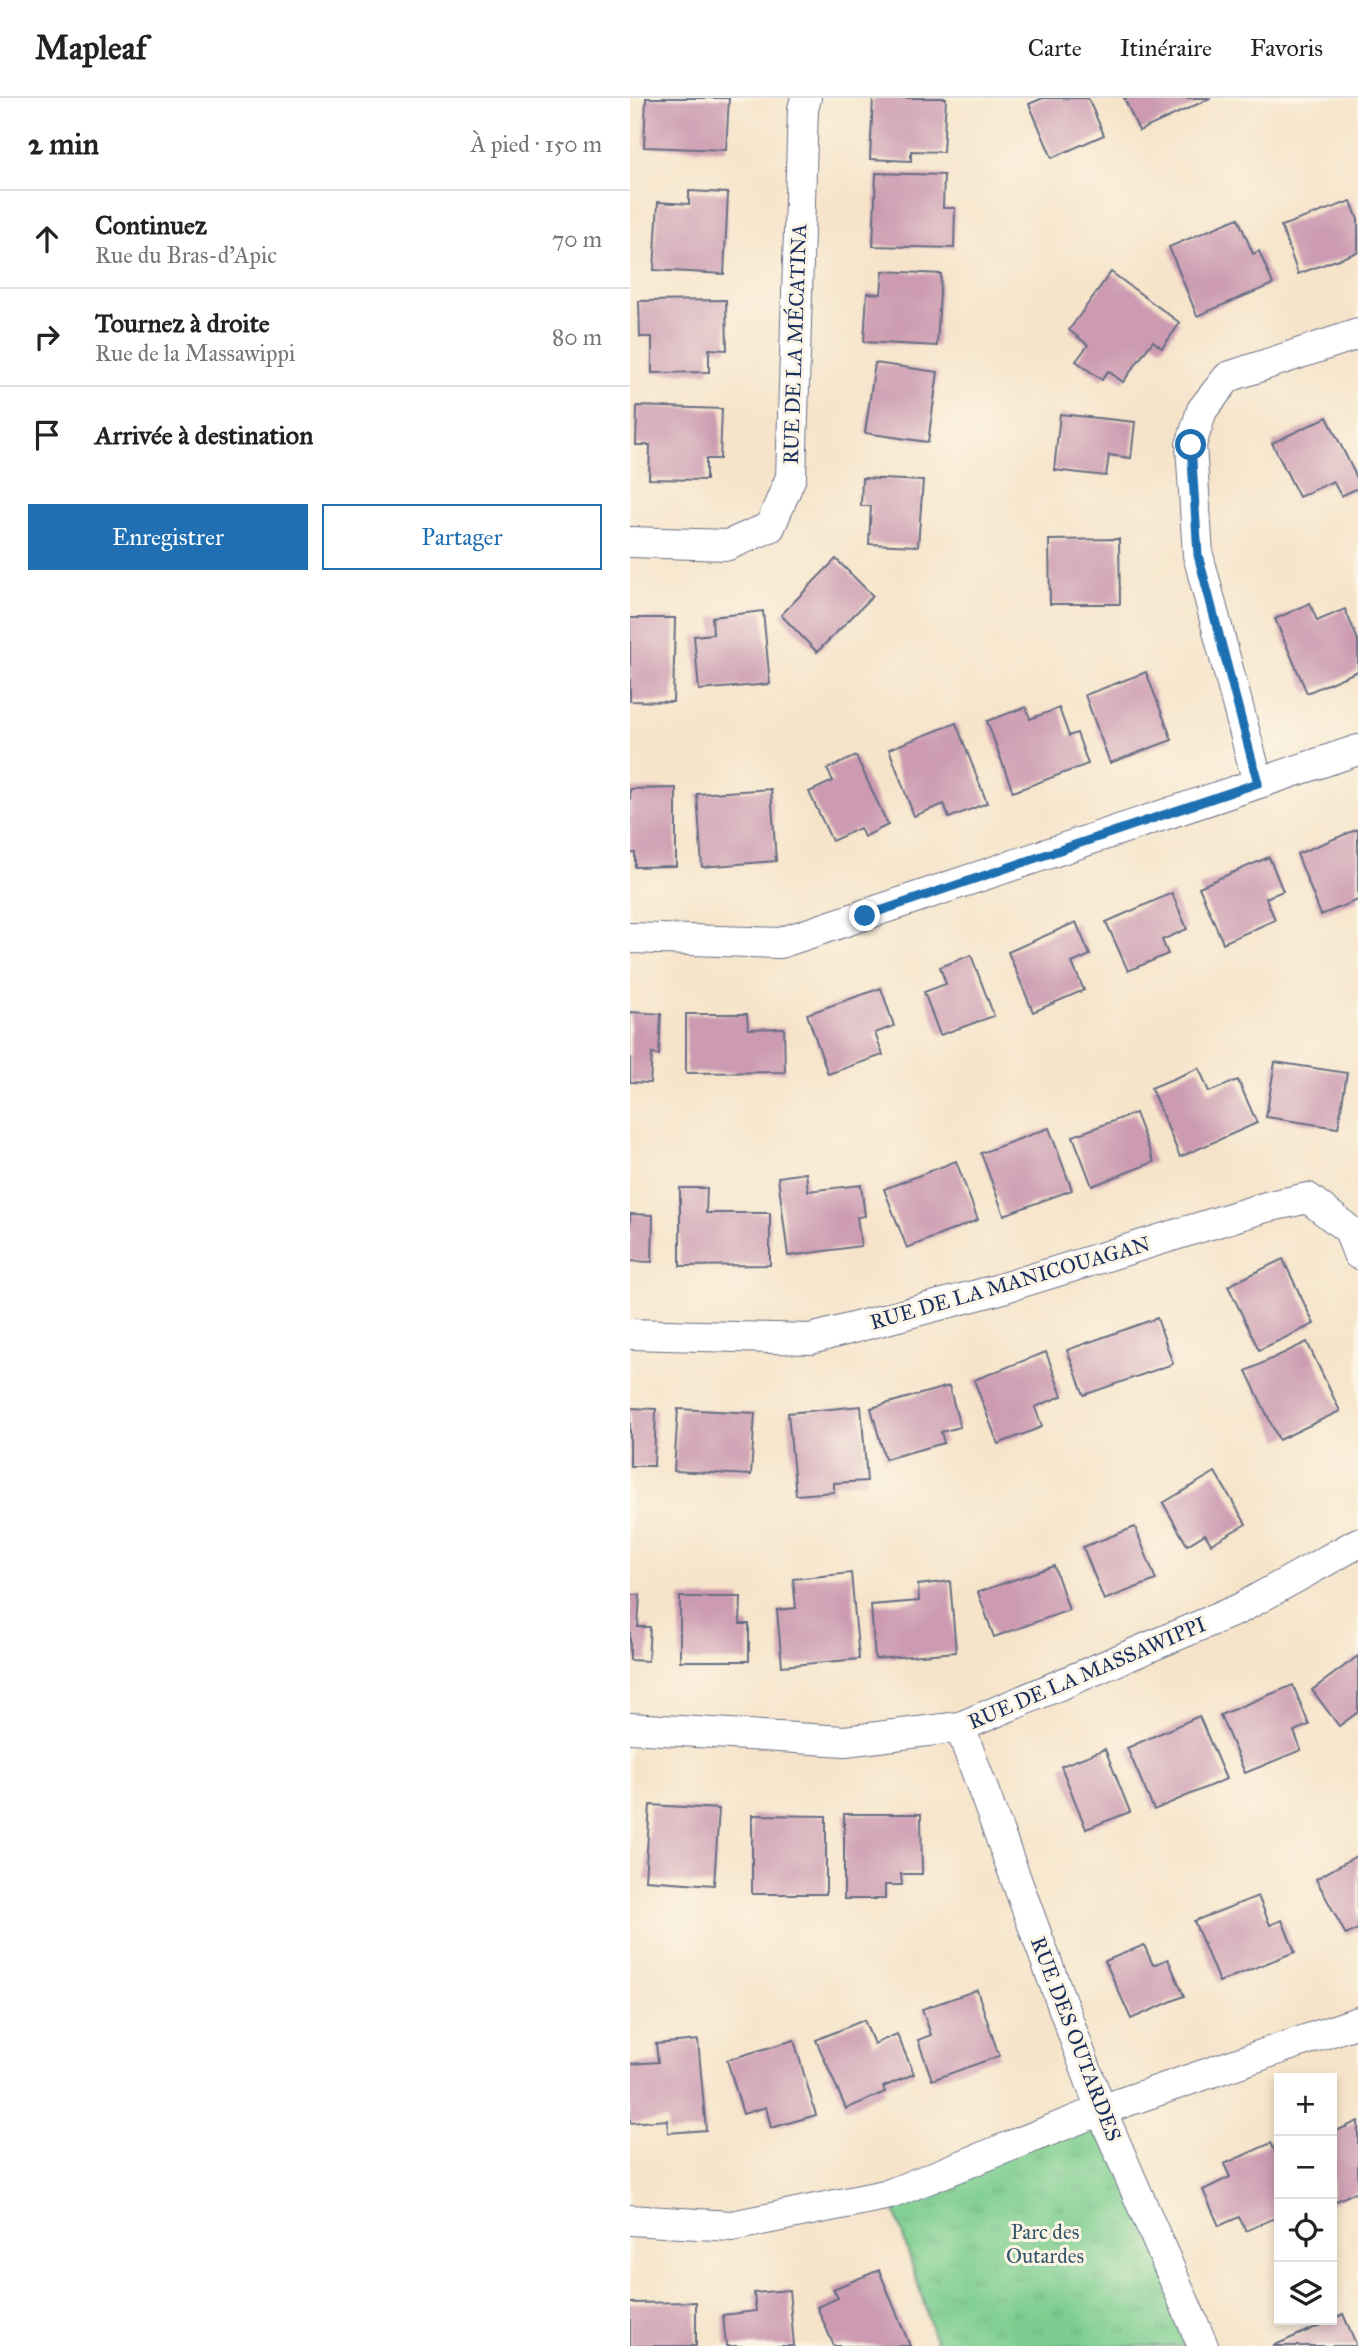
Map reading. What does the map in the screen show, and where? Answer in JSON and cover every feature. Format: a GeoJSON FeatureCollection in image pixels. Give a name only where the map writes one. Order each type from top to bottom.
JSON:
{"type":"FeatureCollection","features":[{"type":"Feature","properties":{"kind":"street","name":"RUE DE LA MÉCATINA"},"geometry":{"type":"LineString","coordinates":[[630,542],[728,545],[770,527],[791,477],[803,109],[806,98]]}},
{"type":"Feature","properties":{"kind":"street"},"geometry":{"type":"LineString","coordinates":[[1258,783],[1198,555],[1191,445],[1202,410],[1228,377],[1358,334]]}},
{"type":"Feature","properties":{"kind":"street"},"geometry":{"type":"LineString","coordinates":[[630,938],[780,943],[1358,750]]}},
{"type":"Feature","properties":{"kind":"street","name":"RUE DE LA MANICOUAGAN"},"geometry":{"type":"LineString","coordinates":[[630,1334],[811,1339],[996,1290],[1266,1207],[1308,1198],[1349,1230],[1358,1254]]}},
{"type":"Feature","properties":{"kind":"street","name":"RUE DE LA MASSAWIPPI"},"geometry":{"type":"LineString","coordinates":[[630,1728],[845,1741],[960,1727],[1239,1609],[1358,1543]]}},
{"type":"Feature","properties":{"kind":"street","name":"RUE DES OUTARDES"},"geometry":{"type":"LineString","coordinates":[[960,1727],[1101,2110],[1203,2346]]}},
{"type":"Feature","properties":{"kind":"street"},"geometry":{"type":"LineString","coordinates":[[630,2220],[732,2226],[890,2194],[1101,2110],[1358,2022]]}},
{"type":"Feature","properties":{"kind":"green space","name":"Parc des Outardes"},"geometry":{"type":"Polygon","coordinates":[[[1101,2110],[1203,2346],[937,2346],[890,2194],[1101,2110]]]}},
{"type":"Feature","properties":{"kind":"building"},"geometry":{"type":"Polygon","coordinates":[[[646,98],[729,98],[726,150],[644,147],[646,98]]]}},
{"type":"Feature","properties":{"kind":"building"},"geometry":{"type":"Polygon","coordinates":[[[873,98],[946,98],[943,152],[911,151],[911,161],[870,159],[873,98]]]}},
{"type":"Feature","properties":{"kind":"building"},"geometry":{"type":"Polygon","coordinates":[[[1043,98],[1088,98],[1104,135],[1052,158],[1029,104],[1043,98]]]}},
{"type":"Feature","properties":{"kind":"building"},"geometry":{"type":"Polygon","coordinates":[[[1124,98],[1211,98],[1139,131],[1124,98]]]}},
{"type":"Feature","properties":{"kind":"building"},"geometry":{"type":"Polygon","coordinates":[[[876,173],[944,175],[943,208],[955,208],[954,248],[873,246],[876,173]]]}},
{"type":"Feature","properties":{"kind":"building"},"geometry":{"type":"Polygon","coordinates":[[[689,191],[728,193],[724,274],[654,270],[658,202],[689,204],[689,191]]]}},
{"type":"Feature","properties":{"kind":"building"},"geometry":{"type":"Polygon","coordinates":[[[1351,201],[1358,220],[1358,252],[1298,274],[1281,226],[1351,201]]]}},
{"type":"Feature","properties":{"kind":"building"},"geometry":{"type":"Polygon","coordinates":[[[1238,218],[1253,254],[1259,251],[1273,284],[1197,316],[1169,247],[1238,218]]]}},
{"type":"Feature","properties":{"kind":"building"},"geometry":{"type":"Polygon","coordinates":[[[883,271],[941,274],[937,346],[864,342],[867,293],[881,294],[883,271]]]}},
{"type":"Feature","properties":{"kind":"building"},"geometry":{"type":"Polygon","coordinates":[[[1111,272],[1180,323],[1162,348],[1153,341],[1123,382],[1108,371],[1102,380],[1076,361],[1088,345],[1069,330],[1111,272]]]}},
{"type":"Feature","properties":{"kind":"building"},"geometry":{"type":"Polygon","coordinates":[[[726,300],[727,350],[709,349],[709,372],[652,373],[652,337],[640,337],[639,301],[726,300]]]}},
{"type":"Feature","properties":{"kind":"building"},"geometry":{"type":"Polygon","coordinates":[[[875,363],[938,372],[928,442],[865,433],[875,363]]]}},
{"type":"Feature","properties":{"kind":"building"},"geometry":{"type":"Polygon","coordinates":[[[637,406],[722,409],[720,459],[706,459],[706,480],[649,479],[650,445],[636,445],[637,406]]]}},
{"type":"Feature","properties":{"kind":"building"},"geometry":{"type":"Polygon","coordinates":[[[1060,414],[1135,422],[1131,458],[1109,455],[1106,476],[1054,470],[1060,414]]]}},
{"type":"Feature","properties":{"kind":"building"},"geometry":{"type":"Polygon","coordinates":[[[1327,417],[1358,480],[1358,488],[1341,496],[1333,481],[1299,497],[1272,443],[1327,417]]]}},
{"type":"Feature","properties":{"kind":"building"},"geometry":{"type":"Polygon","coordinates":[[[862,478],[923,481],[918,546],[869,544],[871,506],[861,506],[862,478]]]}},
{"type":"Feature","properties":{"kind":"building"},"geometry":{"type":"Polygon","coordinates":[[[1119,539],[1120,604],[1050,604],[1049,540],[1119,539]]]}},
{"type":"Feature","properties":{"kind":"building"},"geometry":{"type":"Polygon","coordinates":[[[836,559],[873,596],[817,652],[781,615],[836,559]]]}},
{"type":"Feature","properties":{"kind":"building"},"geometry":{"type":"Polygon","coordinates":[[[1310,603],[1317,621],[1345,609],[1358,640],[1358,671],[1307,693],[1275,619],[1310,603]]]}},
{"type":"Feature","properties":{"kind":"building"},"geometry":{"type":"Polygon","coordinates":[[[763,611],[770,684],[699,690],[694,636],[713,634],[712,617],[763,611]]]}},
{"type":"Feature","properties":{"kind":"building"},"geometry":{"type":"Polygon","coordinates":[[[630,618],[675,618],[673,702],[630,701],[630,618]]]}},
{"type":"Feature","properties":{"kind":"building"},"geometry":{"type":"Polygon","coordinates":[[[1146,672],[1172,740],[1110,763],[1085,695],[1146,672]]]}},
{"type":"Feature","properties":{"kind":"building"},"geometry":{"type":"Polygon","coordinates":[[[1026,707],[1030,719],[1059,708],[1069,736],[1077,733],[1088,764],[1013,792],[987,721],[1026,707]]]}},
{"type":"Feature","properties":{"kind":"building"},"geometry":{"type":"Polygon","coordinates":[[[956,723],[987,803],[949,818],[944,804],[914,816],[889,749],[956,723]]]}},
{"type":"Feature","properties":{"kind":"building"},"geometry":{"type":"Polygon","coordinates":[[[856,756],[888,825],[864,837],[860,828],[832,841],[809,792],[833,781],[827,769],[856,756]]]}},
{"type":"Feature","properties":{"kind":"building"},"geometry":{"type":"Polygon","coordinates":[[[676,788],[676,866],[635,867],[635,853],[630,853],[630,789],[676,788]]]}},
{"type":"Feature","properties":{"kind":"building"},"geometry":{"type":"Polygon","coordinates":[[[771,789],[776,861],[702,867],[697,794],[771,789]]]}},
{"type":"Feature","properties":{"kind":"building"},"geometry":{"type":"Polygon","coordinates":[[[1358,829],[1358,900],[1321,915],[1297,854],[1358,829]]]}},
{"type":"Feature","properties":{"kind":"building"},"geometry":{"type":"Polygon","coordinates":[[[1269,857],[1283,891],[1266,898],[1275,920],[1223,943],[1199,887],[1269,857]]]}},
{"type":"Feature","properties":{"kind":"building"},"geometry":{"type":"Polygon","coordinates":[[[1172,893],[1187,929],[1162,940],[1168,954],[1128,971],[1106,922],[1172,893]]]}},
{"type":"Feature","properties":{"kind":"building"},"geometry":{"type":"Polygon","coordinates":[[[1076,922],[1090,955],[1072,963],[1084,990],[1033,1012],[1008,952],[1076,922]]]}},
{"type":"Feature","properties":{"kind":"building"},"geometry":{"type":"Polygon","coordinates":[[[971,955],[994,1016],[940,1035],[924,992],[946,984],[940,967],[971,955]]]}},
{"type":"Feature","properties":{"kind":"building"},"geometry":{"type":"Polygon","coordinates":[[[881,988],[894,1026],[875,1033],[883,1055],[828,1074],[807,1014],[881,988]]]}},
{"type":"Feature","properties":{"kind":"building"},"geometry":{"type":"Polygon","coordinates":[[[630,1012],[661,1014],[659,1055],[652,1054],[650,1083],[630,1082],[630,1012]]]}},
{"type":"Feature","properties":{"kind":"building"},"geometry":{"type":"Polygon","coordinates":[[[686,1014],[747,1014],[748,1029],[784,1028],[785,1072],[686,1073],[686,1014]]]}},
{"type":"Feature","properties":{"kind":"building"},"geometry":{"type":"Polygon","coordinates":[[[1275,1062],[1347,1073],[1338,1128],[1266,1117],[1275,1062]]]}},
{"type":"Feature","properties":{"kind":"building"},"geometry":{"type":"Polygon","coordinates":[[[1199,1068],[1209,1092],[1238,1080],[1257,1123],[1180,1157],[1151,1088],[1199,1068]]]}},
{"type":"Feature","properties":{"kind":"building"},"geometry":{"type":"Polygon","coordinates":[[[1135,1113],[1154,1162],[1092,1186],[1073,1136],[1135,1113]]]}},
{"type":"Feature","properties":{"kind":"building"},"geometry":{"type":"Polygon","coordinates":[[[1049,1128],[1072,1190],[1004,1215],[981,1153],[1049,1128]]]}},
{"type":"Feature","properties":{"kind":"building"},"geometry":{"type":"Polygon","coordinates":[[[956,1161],[978,1220],[907,1248],[884,1189],[956,1161]]]}},
{"type":"Feature","properties":{"kind":"building"},"geometry":{"type":"Polygon","coordinates":[[[806,1173],[808,1191],[861,1185],[865,1216],[857,1217],[861,1246],[788,1256],[778,1177],[806,1173]]]}},
{"type":"Feature","properties":{"kind":"building"},"geometry":{"type":"Polygon","coordinates":[[[680,1188],[707,1188],[706,1213],[770,1213],[770,1265],[680,1266],[680,1188]]]}},
{"type":"Feature","properties":{"kind":"building"},"geometry":{"type":"Polygon","coordinates":[[[630,1214],[653,1215],[652,1262],[630,1261],[630,1214]]]}},
{"type":"Feature","properties":{"kind":"building"},"geometry":{"type":"Polygon","coordinates":[[[1283,1259],[1314,1324],[1259,1350],[1228,1286],[1283,1259]]]}},
{"type":"Feature","properties":{"kind":"building"},"geometry":{"type":"Polygon","coordinates":[[[1157,1318],[1173,1364],[1084,1395],[1067,1350],[1157,1318]]]}},
{"type":"Feature","properties":{"kind":"building"},"geometry":{"type":"Polygon","coordinates":[[[1307,1342],[1340,1411],[1279,1440],[1246,1371],[1307,1342]]]}},
{"type":"Feature","properties":{"kind":"building"},"geometry":{"type":"Polygon","coordinates":[[[1046,1352],[1062,1396],[1035,1407],[1042,1427],[998,1444],[974,1380],[1046,1352]]]}},
{"type":"Feature","properties":{"kind":"building"},"geometry":{"type":"Polygon","coordinates":[[[949,1386],[960,1427],[941,1432],[944,1443],[885,1459],[871,1408],[949,1386]]]}},
{"type":"Feature","properties":{"kind":"building"},"geometry":{"type":"Polygon","coordinates":[[[861,1406],[867,1481],[834,1483],[834,1492],[796,1495],[788,1413],[861,1406]]]}},
{"type":"Feature","properties":{"kind":"building"},"geometry":{"type":"Polygon","coordinates":[[[630,1408],[656,1409],[654,1466],[630,1466],[630,1408]]]}},
{"type":"Feature","properties":{"kind":"building"},"geometry":{"type":"Polygon","coordinates":[[[678,1409],[755,1413],[751,1475],[674,1471],[678,1409]]]}},
{"type":"Feature","properties":{"kind":"building"},"geometry":{"type":"Polygon","coordinates":[[[1215,1472],[1246,1524],[1211,1544],[1205,1534],[1187,1545],[1163,1503],[1215,1472]]]}},
{"type":"Feature","properties":{"kind":"building"},"geometry":{"type":"Polygon","coordinates":[[[1135,1527],[1156,1580],[1104,1600],[1083,1547],[1135,1527]]]}},
{"type":"Feature","properties":{"kind":"building"},"geometry":{"type":"Polygon","coordinates":[[[1054,1566],[1069,1610],[994,1637],[978,1592],[1054,1566]]]}},
{"type":"Feature","properties":{"kind":"building"},"geometry":{"type":"Polygon","coordinates":[[[851,1573],[859,1659],[782,1666],[777,1610],[796,1608],[793,1579],[851,1573]]]}},
{"type":"Feature","properties":{"kind":"building"},"geometry":{"type":"Polygon","coordinates":[[[950,1581],[956,1652],[875,1659],[871,1605],[919,1601],[918,1585],[950,1581]]]}},
{"type":"Feature","properties":{"kind":"building"},"geometry":{"type":"Polygon","coordinates":[[[630,1595],[640,1595],[638,1627],[650,1627],[648,1661],[630,1660],[630,1595]]]}},
{"type":"Feature","properties":{"kind":"building"},"geometry":{"type":"Polygon","coordinates":[[[680,1597],[741,1597],[740,1624],[749,1624],[749,1661],[680,1661],[680,1597]]]}},
{"type":"Feature","properties":{"kind":"building"},"geometry":{"type":"Polygon","coordinates":[[[1358,1656],[1358,1712],[1339,1726],[1312,1690],[1358,1656]]]}},
{"type":"Feature","properties":{"kind":"building"},"geometry":{"type":"Polygon","coordinates":[[[1293,1685],[1309,1725],[1294,1731],[1301,1750],[1245,1773],[1220,1715],[1293,1685]]]}},
{"type":"Feature","properties":{"kind":"building"},"geometry":{"type":"Polygon","coordinates":[[[1199,1716],[1226,1779],[1154,1810],[1127,1748],[1199,1716]]]}},
{"type":"Feature","properties":{"kind":"building"},"geometry":{"type":"Polygon","coordinates":[[[1105,1749],[1130,1812],[1086,1829],[1061,1766],[1105,1749]]]}},
{"type":"Feature","properties":{"kind":"building"},"geometry":{"type":"Polygon","coordinates":[[[650,1805],[719,1809],[714,1885],[645,1880],[650,1805]]]}},
{"type":"Feature","properties":{"kind":"building"},"geometry":{"type":"Polygon","coordinates":[[[844,1814],[921,1814],[922,1874],[901,1874],[902,1885],[885,1885],[885,1899],[844,1899],[844,1814]]]}},
{"type":"Feature","properties":{"kind":"building"},"geometry":{"type":"Polygon","coordinates":[[[752,1815],[826,1816],[826,1894],[752,1894],[752,1815]]]}},
{"type":"Feature","properties":{"kind":"building"},"geometry":{"type":"Polygon","coordinates":[[[1358,1855],[1358,1929],[1346,1935],[1316,1879],[1358,1855]]]}},
{"type":"Feature","properties":{"kind":"building"},"geometry":{"type":"Polygon","coordinates":[[[1258,1896],[1270,1925],[1282,1920],[1295,1952],[1219,1982],[1194,1921],[1258,1896]]]}},
{"type":"Feature","properties":{"kind":"building"},"geometry":{"type":"Polygon","coordinates":[[[1144,1945],[1153,1965],[1168,1959],[1184,1996],[1131,2019],[1105,1961],[1144,1945]]]}},
{"type":"Feature","properties":{"kind":"building"},"geometry":{"type":"Polygon","coordinates":[[[977,1990],[999,2056],[932,2080],[918,2040],[931,2035],[922,2009],[977,1990]]]}},
{"type":"Feature","properties":{"kind":"building"},"geometry":{"type":"Polygon","coordinates":[[[864,2020],[874,2044],[897,2034],[914,2074],[883,2087],[885,2092],[846,2109],[816,2040],[864,2020]]]}},
{"type":"Feature","properties":{"kind":"building"},"geometry":{"type":"Polygon","coordinates":[[[698,2040],[706,2130],[668,2133],[667,2120],[630,2123],[630,2064],[658,2062],[656,2044],[698,2040]]]}},
{"type":"Feature","properties":{"kind":"building"},"geometry":{"type":"Polygon","coordinates":[[[794,2040],[816,2115],[771,2128],[766,2107],[743,2114],[727,2060],[794,2040]]]}},
{"type":"Feature","properties":{"kind":"building"},"geometry":{"type":"Polygon","coordinates":[[[1358,2121],[1358,2191],[1337,2201],[1337,2136],[1337,2131],[1358,2121]]]}},
{"type":"Feature","properties":{"kind":"building"},"geometry":{"type":"Polygon","coordinates":[[[1271,2143],[1274,2150],[1274,2218],[1246,2231],[1239,2217],[1219,2226],[1203,2190],[1230,2177],[1224,2164],[1271,2143]]]}},
{"type":"Feature","properties":{"kind":"building"},"geometry":{"type":"Polygon","coordinates":[[[879,2270],[910,2346],[834,2346],[817,2307],[838,2298],[833,2289],[879,2270]]]}},
{"type":"Feature","properties":{"kind":"building"},"geometry":{"type":"Polygon","coordinates":[[[789,2290],[794,2346],[726,2346],[723,2315],[756,2311],[754,2293],[789,2290]]]}},
{"type":"Feature","properties":{"kind":"building"},"geometry":{"type":"Polygon","coordinates":[[[696,2302],[696,2346],[630,2346],[630,2303],[696,2302]]]}},
{"type":"Feature","properties":{"kind":"building"},"geometry":{"type":"Polygon","coordinates":[[[1343,2314],[1357,2346],[1273,2346],[1321,2325],[1337,2325],[1337,2317],[1343,2314]]]}},
{"type":"Feature","properties":{"kind":"route"},"geometry":{"type":"LineString","coordinates":[[865,916],[1258,783],[1198,555],[1191,445]]}}]}
